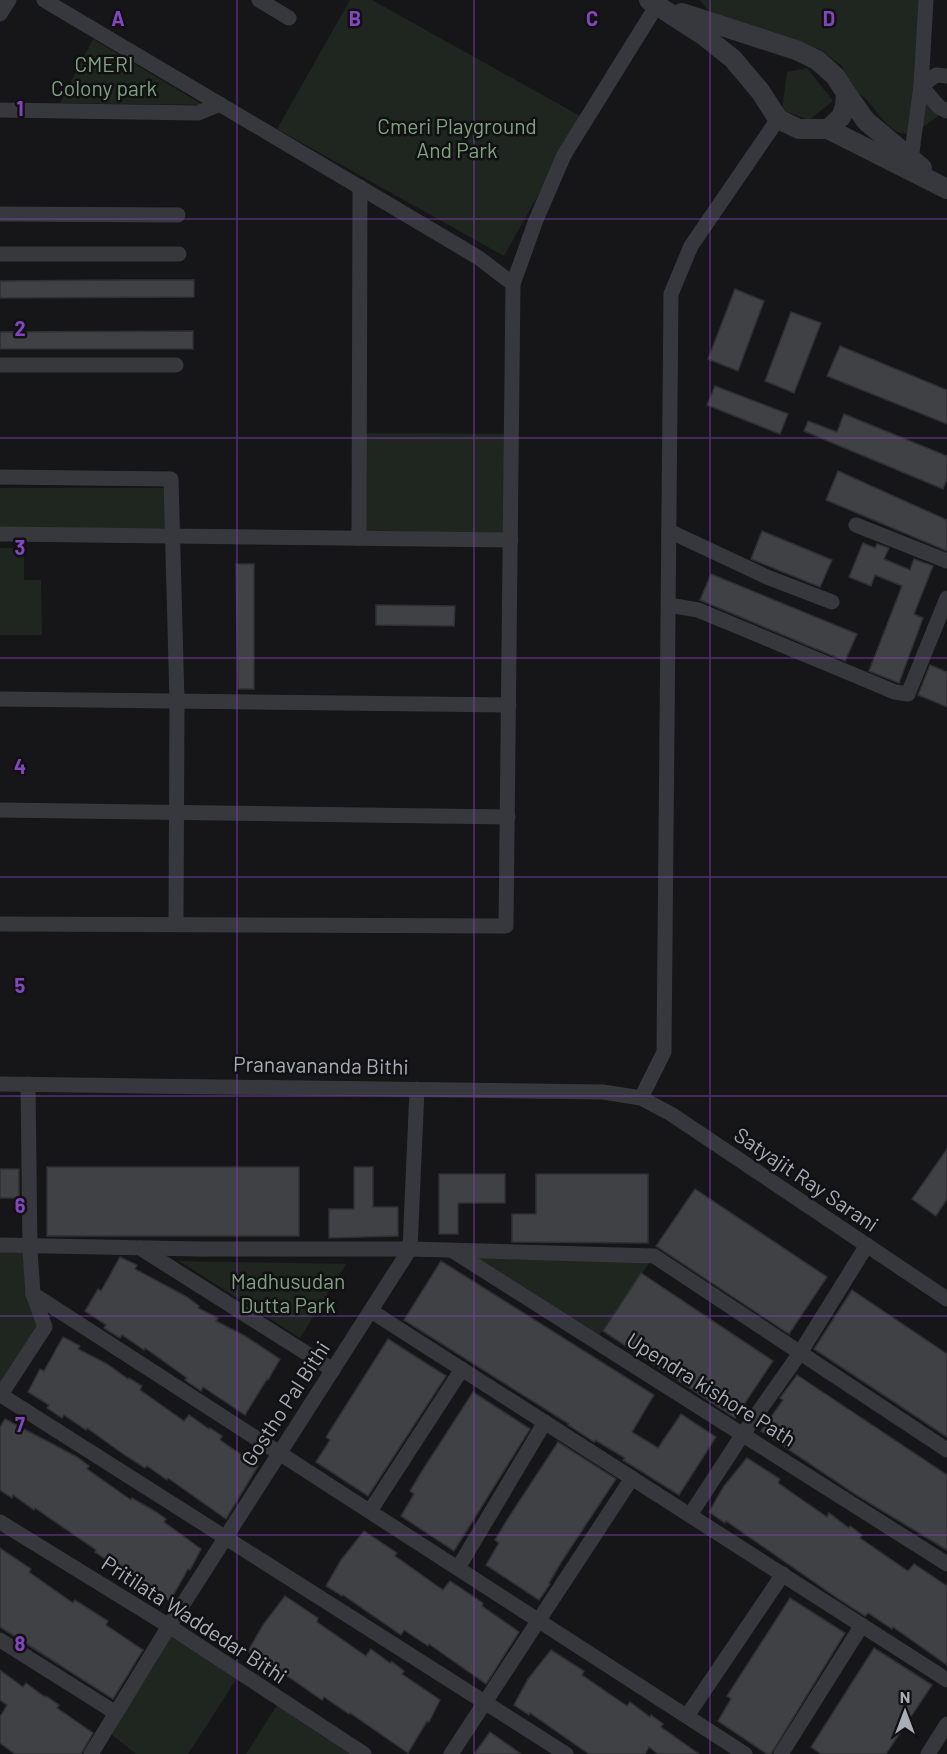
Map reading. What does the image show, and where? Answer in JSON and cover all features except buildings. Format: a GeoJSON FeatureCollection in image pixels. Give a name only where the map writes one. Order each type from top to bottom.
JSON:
{"type":"FeatureCollection","features":[{"type":"Feature","properties":{"kind":"street"},"geometry":{"type":"LineString","coordinates":[[0,15],[9,0]]}},
{"type":"Feature","properties":{"kind":"street"},"geometry":{"type":"LineString","coordinates":[[44,0],[479,258],[513,284]]}},
{"type":"Feature","properties":{"kind":"street"},"geometry":{"type":"LineString","coordinates":[[259,0],[289,18]]}},
{"type":"Feature","properties":{"kind":"street"},"geometry":{"type":"LineString","coordinates":[[911,159],[921,86],[926,0]]}},
{"type":"Feature","properties":{"kind":"street"},"geometry":{"type":"LineString","coordinates":[[653,2],[796,50],[817,60],[835,76],[866,121],[946,188]]}},
{"type":"Feature","properties":{"kind":"street"},"geometry":{"type":"LineString","coordinates":[[653,2],[703,35],[733,59],[760,91],[778,119],[799,129],[828,129],[946,188]]}},
{"type":"Feature","properties":{"kind":"street"},"geometry":{"type":"LineString","coordinates":[[0,924],[506,926],[513,284],[536,220],[564,155],[653,2]]}},
{"type":"Feature","properties":{"kind":"street"},"geometry":{"type":"LineString","coordinates":[[921,86],[936,75],[947,76]]}},
{"type":"Feature","properties":{"kind":"street"},"geometry":{"type":"LineString","coordinates":[[921,86],[939,107],[947,111]]}},
{"type":"Feature","properties":{"kind":"street"},"geometry":{"type":"LineString","coordinates":[[828,129],[840,117],[845,107],[846,93]]}},
{"type":"Feature","properties":{"kind":"street"},"geometry":{"type":"LineString","coordinates":[[0,111],[198,113],[220,104]]}},
{"type":"Feature","properties":{"kind":"street"},"geometry":{"type":"LineString","coordinates":[[641,1098],[664,1052],[671,294],[691,246],[778,119]]}},
{"type":"Feature","properties":{"kind":"street"},"geometry":{"type":"LineString","coordinates":[[359,538],[360,187]]}},
{"type":"Feature","properties":{"kind":"street"},"geometry":{"type":"LineString","coordinates":[[0,214],[178,215]]}},
{"type":"Feature","properties":{"kind":"street"},"geometry":{"type":"LineString","coordinates":[[0,254],[179,255]]}},
{"type":"Feature","properties":{"kind":"street"},"geometry":{"type":"LineString","coordinates":[[0,365],[176,365]]}},
{"type":"Feature","properties":{"kind":"street"},"geometry":{"type":"LineString","coordinates":[[0,477],[171,479],[177,701],[176,924]]}},
{"type":"Feature","properties":{"kind":"street"},"geometry":{"type":"LineString","coordinates":[[856,525],[947,561]]}},
{"type":"Feature","properties":{"kind":"street"},"geometry":{"type":"LineString","coordinates":[[669,531],[767,577],[832,602]]}},
{"type":"Feature","properties":{"kind":"street"},"geometry":{"type":"LineString","coordinates":[[0,534],[511,540]]}},
{"type":"Feature","properties":{"kind":"street"},"geometry":{"type":"LineString","coordinates":[[669,605],[698,610],[895,692],[908,694],[947,598]]}},
{"type":"Feature","properties":{"kind":"street"},"geometry":{"type":"LineString","coordinates":[[0,699],[509,705]]}},
{"type":"Feature","properties":{"kind":"street"},"geometry":{"type":"LineString","coordinates":[[0,810],[508,817]]}},
{"type":"Feature","properties":{"kind":"street","name":"Pranavananda Bithi"},"geometry":{"type":"LineString","coordinates":[[0,1084],[603,1092],[641,1098]]}},
{"type":"Feature","properties":{"kind":"street"},"geometry":{"type":"LineString","coordinates":[[28,1084],[30,1246],[33,1293],[45,1327],[1,1395],[566,1754]]}},
{"type":"Feature","properties":{"kind":"street","name":"Gostho Pal Bithi"},"geometry":{"type":"LineString","coordinates":[[91,1754],[169,1626],[410,1249],[417,1089]]}},
{"type":"Feature","properties":{"kind":"street","name":"Satyajit Ray Sarani"},"geometry":{"type":"LineString","coordinates":[[641,1098],[671,1114],[947,1299]]}},
{"type":"Feature","properties":{"kind":"street"},"geometry":{"type":"LineString","coordinates":[[0,1245],[410,1249],[654,1256],[947,1450]]}},
{"type":"Feature","properties":{"kind":"street"},"geometry":{"type":"LineString","coordinates":[[690,1515],[800,1353],[867,1245]]}},
{"type":"Feature","properties":{"kind":"street"},"geometry":{"type":"LineString","coordinates":[[140,1248],[333,1370]]}},
{"type":"Feature","properties":{"kind":"street","name":"Upendra kishore Path"},"geometry":{"type":"LineString","coordinates":[[453,1251],[947,1564]]}},
{"type":"Feature","properties":{"kind":"street"},"geometry":{"type":"LineString","coordinates":[[33,1293],[745,1754]]}},
{"type":"Feature","properties":{"kind":"street"},"geometry":{"type":"LineString","coordinates":[[371,1311],[947,1680]]}},
{"type":"Feature","properties":{"kind":"street"},"geometry":{"type":"LineString","coordinates":[[370,1511],[462,1369]]}},
{"type":"Feature","properties":{"kind":"street"},"geometry":{"type":"LineString","coordinates":[[458,1568],[545,1422]]}},
{"type":"Feature","properties":{"kind":"street"},"geometry":{"type":"LineString","coordinates":[[451,1754],[632,1478]]}},
{"type":"Feature","properties":{"kind":"street","name":"Pritilata Waddedar Bithi"},"geometry":{"type":"LineString","coordinates":[[0,1522],[169,1626],[364,1754]]}},
{"type":"Feature","properties":{"kind":"street"},"geometry":{"type":"LineString","coordinates":[[687,1716],[783,1574]]}},
{"type":"Feature","properties":{"kind":"street"},"geometry":{"type":"LineString","coordinates":[[781,1754],[862,1625]]}},
{"type":"Feature","properties":{"kind":"street"},"geometry":{"type":"LineString","coordinates":[[0,1640],[116,1713]]}},
{"type":"Feature","properties":{"kind":"street"},"geometry":{"type":"LineString","coordinates":[[928,1754],[947,1724]]}},
{"type":"Feature","properties":{"kind":"green space","name":"Cmeri Playground And Park"},"geometry":{"type":"Polygon","coordinates":[[[350,0],[372,0],[582,117],[504,256],[277,129],[350,0]]]}},
{"type":"Feature","properties":{"kind":"green space"},"geometry":{"type":"Polygon","coordinates":[[[700,0],[933,0],[921,68],[937,104],[938,116],[910,133],[895,131],[866,99],[851,88],[847,83],[842,66],[819,49],[709,12],[700,0]]]}},
{"type":"Feature","properties":{"kind":"green space","name":"CMERI Colony park"},"geometry":{"type":"Polygon","coordinates":[[[93,39],[203,105],[60,103],[93,39]]]}},
{"type":"Feature","properties":{"kind":"green space"},"geometry":{"type":"Polygon","coordinates":[[[807,68],[833,101],[809,120],[782,110],[787,72],[807,68]]]}},
{"type":"Feature","properties":{"kind":"green space"},"geometry":{"type":"Polygon","coordinates":[[[364,433],[508,434],[511,540],[359,538],[364,433]]]}},
{"type":"Feature","properties":{"kind":"green space"},"geometry":{"type":"Polygon","coordinates":[[[0,488],[166,488],[166,528],[0,528],[0,488]]]}},
{"type":"Feature","properties":{"kind":"green space"},"geometry":{"type":"Polygon","coordinates":[[[0,548],[24,548],[24,580],[41,580],[42,635],[0,635],[0,548]]]}},
{"type":"Feature","properties":{"kind":"green space"},"geometry":{"type":"Polygon","coordinates":[[[0,1250],[30,1250],[42,1331],[0,1392],[0,1250]]]}},
{"type":"Feature","properties":{"kind":"green space"},"geometry":{"type":"Polygon","coordinates":[[[467,1255],[654,1256],[595,1341],[467,1255]]]}},
{"type":"Feature","properties":{"kind":"green space","name":"Madhusudan Dutta Park"},"geometry":{"type":"Polygon","coordinates":[[[179,1261],[346,1264],[300,1338],[179,1261]]]}},
{"type":"Feature","properties":{"kind":"green space"},"geometry":{"type":"Polygon","coordinates":[[[169,1631],[239,1675],[188,1754],[136,1754],[106,1730],[169,1631]]]}},
{"type":"Feature","properties":{"kind":"green space"},"geometry":{"type":"Polygon","coordinates":[[[279,1702],[362,1754],[246,1754],[279,1702]]]}}]}
